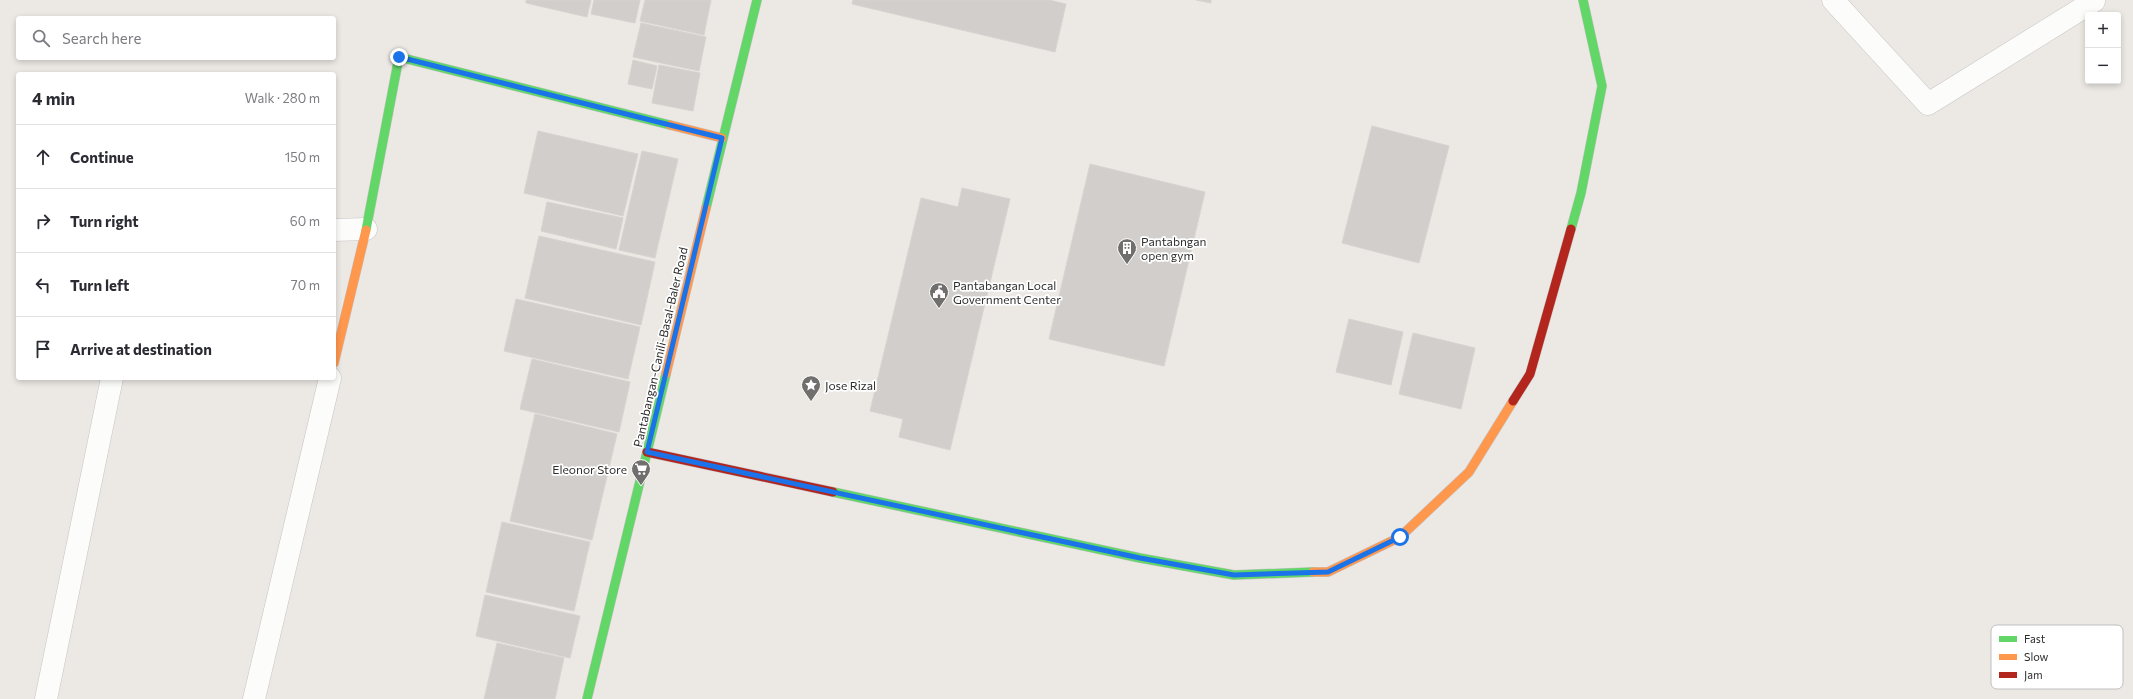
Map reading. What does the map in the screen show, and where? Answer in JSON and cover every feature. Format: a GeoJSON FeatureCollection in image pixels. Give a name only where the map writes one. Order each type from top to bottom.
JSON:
{"type":"FeatureCollection","features":[{"type":"Feature","properties":{"kind":"street","name":"Pantabangan-Canili-Basal-Baler Road"},"geometry":{"type":"LineString","coordinates":[[587,699],[756,0]]}},
{"type":"Feature","properties":{"kind":"street"},"geometry":{"type":"LineString","coordinates":[[647,452],[1133,556],[1234,575],[1328,572],[1393,541],[1400,537],[1469,472],[1530,374],[1581,193],[1602,86],[1583,0]]}},
{"type":"Feature","properties":{"kind":"street"},"geometry":{"type":"LineString","coordinates":[[1833,0],[1928,104],[2094,1]]}},
{"type":"Feature","properties":{"kind":"street"},"geometry":{"type":"LineString","coordinates":[[336,355],[366,229],[399,57],[722,138]]}},
{"type":"Feature","properties":{"kind":"street"},"geometry":{"type":"LineString","coordinates":[[336,230],[366,229]]}},
{"type":"Feature","properties":{"kind":"street"},"geometry":{"type":"LineString","coordinates":[[46,699],[112,380]]}},
{"type":"Feature","properties":{"kind":"street"},"geometry":{"type":"LineString","coordinates":[[254,699],[330,380]]}},
{"type":"Feature","properties":{"kind":"building"},"geometry":{"type":"Polygon","coordinates":[[[526,0],[591,0],[587,17],[526,3],[526,0]]]}},
{"type":"Feature","properties":{"kind":"building"},"geometry":{"type":"Polygon","coordinates":[[[594,0],[640,0],[635,23],[591,14],[594,0]]]}},
{"type":"Feature","properties":{"kind":"building"},"geometry":{"type":"Polygon","coordinates":[[[645,0],[711,0],[704,35],[640,21],[645,0]]]}},
{"type":"Feature","properties":{"kind":"building"},"geometry":{"type":"Polygon","coordinates":[[[853,0],[1049,0],[1066,4],[1055,52],[852,4],[853,0]]]}},
{"type":"Feature","properties":{"kind":"building"},"geometry":{"type":"Polygon","coordinates":[[[1196,0],[1211,0],[1211,3],[1196,0]]]}},
{"type":"Feature","properties":{"kind":"building"},"geometry":{"type":"Polygon","coordinates":[[[641,23],[706,37],[699,71],[633,57],[641,23]]]}},
{"type":"Feature","properties":{"kind":"building"},"geometry":{"type":"Polygon","coordinates":[[[633,60],[657,66],[652,89],[628,84],[633,60]]]}},
{"type":"Feature","properties":{"kind":"building"},"geometry":{"type":"Polygon","coordinates":[[[659,65],[700,73],[693,111],[652,103],[659,65]]]}},
{"type":"Feature","properties":{"kind":"building"},"geometry":{"type":"Polygon","coordinates":[[[1372,126],[1449,146],[1419,263],[1342,243],[1372,126]]]}},
{"type":"Feature","properties":{"kind":"building"},"geometry":{"type":"Polygon","coordinates":[[[538,131],[638,154],[623,216],[524,193],[538,131]]]}},
{"type":"Feature","properties":{"kind":"building"},"geometry":{"type":"Polygon","coordinates":[[[642,151],[678,159],[655,258],[619,250],[642,151]]]}},
{"type":"Feature","properties":{"kind":"building","name":"Pantabngan open gym"},"geometry":{"type":"Polygon","coordinates":[[[1090,164],[1205,192],[1164,366],[1049,339],[1090,164]]]}},
{"type":"Feature","properties":{"kind":"building","name":"Pantabangan Local Government Center"},"geometry":{"type":"Polygon","coordinates":[[[962,188],[1010,199],[950,450],[899,437],[903,419],[870,411],[921,198],[958,207],[962,188]]]}},
{"type":"Feature","properties":{"kind":"building"},"geometry":{"type":"Polygon","coordinates":[[[547,202],[623,218],[616,249],[541,231],[547,202]]]}},
{"type":"Feature","properties":{"kind":"building"},"geometry":{"type":"Polygon","coordinates":[[[539,236],[655,262],[641,325],[525,298],[539,236]]]}},
{"type":"Feature","properties":{"kind":"building"},"geometry":{"type":"Polygon","coordinates":[[[516,299],[640,327],[628,379],[504,351],[516,299]]]}},
{"type":"Feature","properties":{"kind":"building"},"geometry":{"type":"Polygon","coordinates":[[[1349,319],[1403,332],[1391,385],[1336,372],[1349,319]]]}},
{"type":"Feature","properties":{"kind":"building"},"geometry":{"type":"Polygon","coordinates":[[[1413,333],[1475,348],[1461,409],[1399,394],[1413,333]]]}},
{"type":"Feature","properties":{"kind":"building"},"geometry":{"type":"Polygon","coordinates":[[[532,359],[630,382],[619,432],[520,409],[532,359]]]}},
{"type":"Feature","properties":{"kind":"building"},"geometry":{"type":"Polygon","coordinates":[[[535,414],[617,434],[592,540],[510,521],[535,414]]]}},
{"type":"Feature","properties":{"kind":"building"},"geometry":{"type":"Polygon","coordinates":[[[502,522],[590,542],[574,611],[486,592],[502,522]]]}},
{"type":"Feature","properties":{"kind":"building"},"geometry":{"type":"Polygon","coordinates":[[[485,595],[580,616],[570,658],[476,636],[485,595]]]}},
{"type":"Feature","properties":{"kind":"building"},"geometry":{"type":"Polygon","coordinates":[[[497,643],[564,658],[555,699],[484,699],[497,643]]]}},
{"type":"Feature","properties":{"kind":"traffic: fast"},"geometry":{"type":"LineString","coordinates":[[706,208],[757,0]]}},
{"type":"Feature","properties":{"kind":"traffic: fast"},"geometry":{"type":"LineString","coordinates":[[1571,229],[1581,193],[1602,86],[1583,0]]}},
{"type":"Feature","properties":{"kind":"traffic: fast"},"geometry":{"type":"LineString","coordinates":[[366,230],[399,57],[670,125]]}},
{"type":"Feature","properties":{"kind":"traffic: fast"},"geometry":{"type":"LineString","coordinates":[[587,699],[666,374]]}},
{"type":"Feature","properties":{"kind":"traffic: fast"},"geometry":{"type":"LineString","coordinates":[[833,492],[1140,558],[1234,575],[1313,572]]}},
{"type":"Feature","properties":{"kind":"traffic: slow"},"geometry":{"type":"LineString","coordinates":[[670,125],[722,138]]}},
{"type":"Feature","properties":{"kind":"traffic: slow"},"geometry":{"type":"LineString","coordinates":[[666,374],[706,208]]}},
{"type":"Feature","properties":{"kind":"traffic: slow"},"geometry":{"type":"LineString","coordinates":[[336,355],[366,230]]}},
{"type":"Feature","properties":{"kind":"traffic: slow"},"geometry":{"type":"LineString","coordinates":[[1313,572],[1328,572],[1400,537],[1469,472],[1513,401]]}},
{"type":"Feature","properties":{"kind":"traffic: jam"},"geometry":{"type":"LineString","coordinates":[[1513,401],[1530,374],[1571,229]]}},
{"type":"Feature","properties":{"kind":"traffic: jam"},"geometry":{"type":"LineString","coordinates":[[647,452],[833,492]]}},
{"type":"Feature","properties":{"kind":"place","name":"Pantabngan open gym"},"geometry":{"type":"Point","coordinates":[1127,265]}},
{"type":"Feature","properties":{"kind":"place","name":"Pantabangan Local Government Center"},"geometry":{"type":"Point","coordinates":[939,309]}},
{"type":"Feature","properties":{"kind":"place","name":"Jose Rizal"},"geometry":{"type":"Point","coordinates":[811,402]}},
{"type":"Feature","properties":{"kind":"place","name":"Eleonor Store"},"geometry":{"type":"Point","coordinates":[641,486]}},
{"type":"Feature","properties":{"kind":"route"},"geometry":{"type":"LineString","coordinates":[[399,57],[722,138],[647,452],[1140,558],[1234,575],[1328,572],[1400,537]]}}]}
